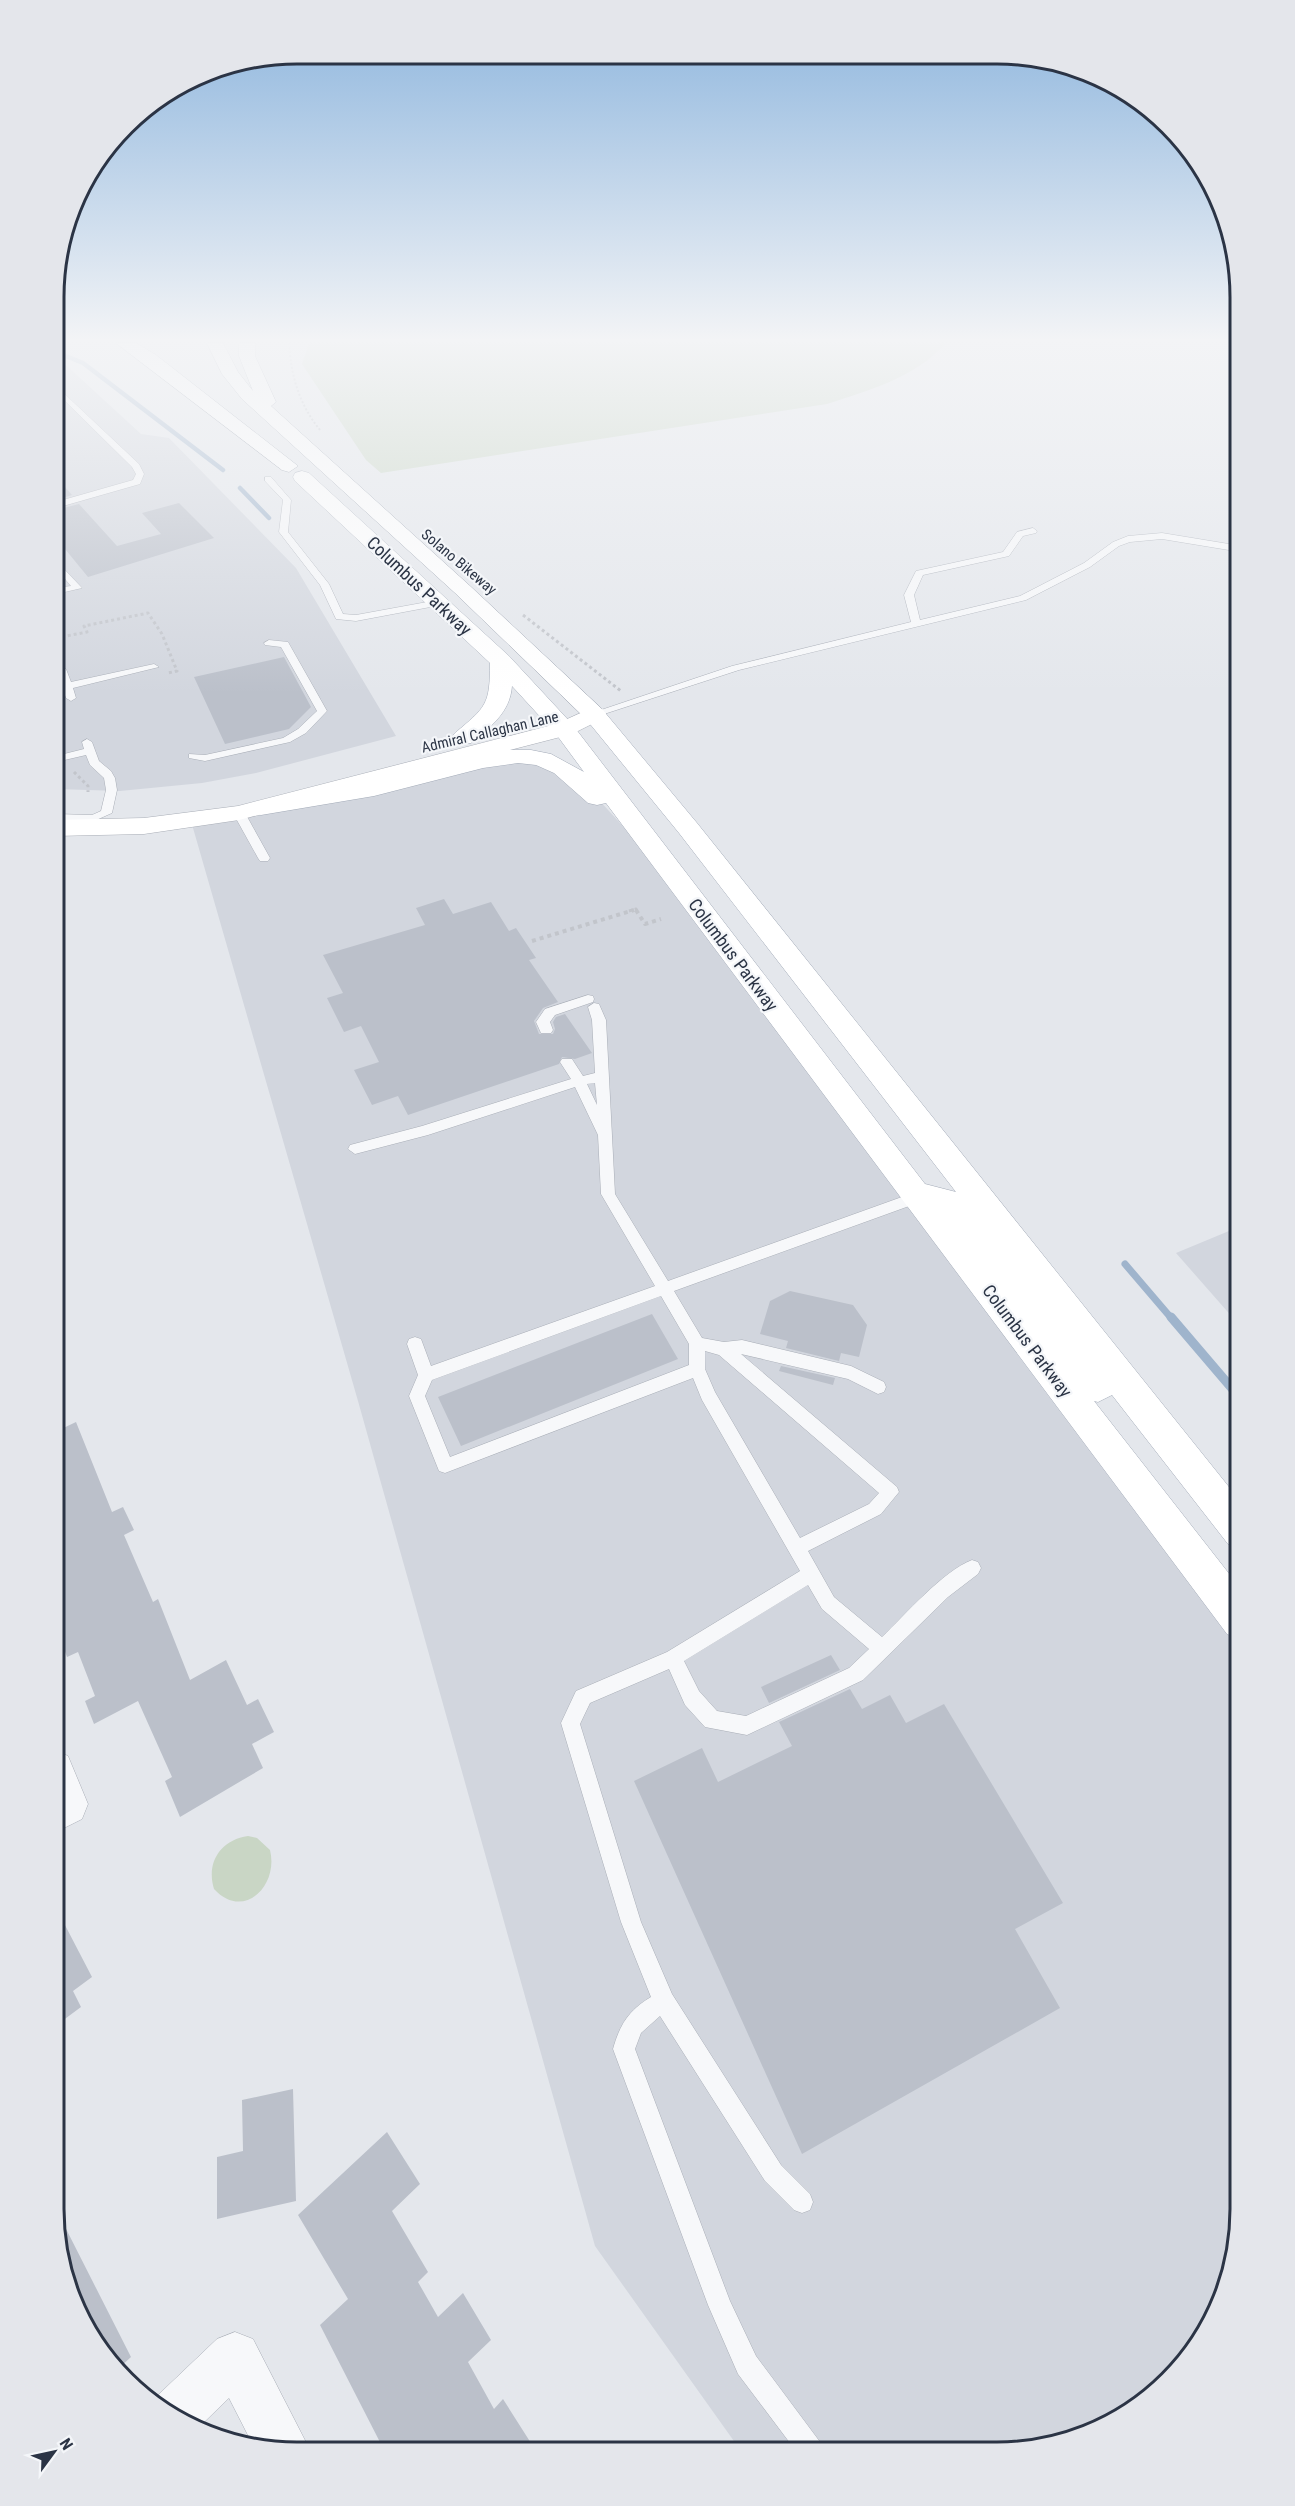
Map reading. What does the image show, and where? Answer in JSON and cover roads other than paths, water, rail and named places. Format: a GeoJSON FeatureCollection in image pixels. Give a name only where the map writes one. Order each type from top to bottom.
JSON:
{"type":"FeatureCollection","features":[{"type":"Feature","properties":{"kind":"main road"},"geometry":{"type":"LineString","coordinates":[[281,460],[295,471]]}},
{"type":"Feature","properties":{"kind":"main road","name":"Columbus Parkway"},"geometry":{"type":"LineString","coordinates":[[283,460],[501,661],[558,722],[1230,1608]]}},
{"type":"Feature","properties":{"kind":"main road","name":"Columbus Parkway"},"geometry":{"type":"LineString","coordinates":[[319,460],[462,589],[594,714],[702,846],[1230,1518]]}},
{"type":"Feature","properties":{"kind":"main road"},"geometry":{"type":"LineString","coordinates":[[463,738],[498,706],[502,695],[501,661]]}},
{"type":"Feature","properties":{"kind":"main road","name":"Admiral Callaghan Lane"},"geometry":{"type":"LineString","coordinates":[[64,808],[147,807],[206,800],[463,738],[594,714]]}},
{"type":"Feature","properties":{"kind":"main road","name":"Admiral Callaghan Lane"},"geometry":{"type":"LineString","coordinates":[[64,828],[144,826],[250,811],[558,722]]}},
{"type":"Feature","properties":{"kind":"main road"},"geometry":{"type":"LineString","coordinates":[[250,811],[409,782],[501,758],[519,756],[539,760],[570,770],[697,907]]}},
{"type":"Feature","properties":{"kind":"main road"},"geometry":{"type":"LineString","coordinates":[[918,1197],[931,1196],[951,1204],[1099,1388],[1192,1469]]}},
{"type":"Feature","properties":{"kind":"street"},"geometry":{"type":"LineString","coordinates":[[180,2409],[235,2357],[279,2441]]}},
{"type":"Feature","properties":{"kind":"lane"},"geometry":{"type":"LineString","coordinates":[[64,503],[136,482],[140,474],[130,460]]}},
{"type":"Feature","properties":{"kind":"lane"},"geometry":{"type":"LineString","coordinates":[[268,478],[287,500],[283,532],[324,584],[339,617],[357,618],[438,603]]}},
{"type":"Feature","properties":{"kind":"lane"},"geometry":{"type":"LineString","coordinates":[[915,624],[909,595],[919,573],[1006,554],[1020,534],[1033,531]]}},
{"type":"Feature","properties":{"kind":"lane"},"geometry":{"type":"LineString","coordinates":[[594,714],[736,668],[1023,598],[1087,565],[1116,544],[1128,539],[1161,536],[1230,547]]}},
{"type":"Feature","properties":{"kind":"lane"},"geometry":{"type":"LineString","coordinates":[[64,590],[76,588],[65,573]]}},
{"type":"Feature","properties":{"kind":"lane"},"geometry":{"type":"LineString","coordinates":[[193,756],[205,758],[286,740],[302,731],[322,711],[284,644],[269,643]]}},
{"type":"Feature","properties":{"kind":"lane"},"geometry":{"type":"LineString","coordinates":[[64,686],[154,667]]}},
{"type":"Feature","properties":{"kind":"lane"},"geometry":{"type":"LineString","coordinates":[[64,690],[71,698]]}},
{"type":"Feature","properties":{"kind":"lane"},"geometry":{"type":"LineString","coordinates":[[64,756],[88,747],[94,763],[107,770],[112,780],[106,813],[94,818],[64,817]]}},
{"type":"Feature","properties":{"kind":"lane"},"geometry":{"type":"LineString","coordinates":[[250,811],[264,858]]}},
{"type":"Feature","properties":{"kind":"lane"},"geometry":{"type":"LineString","coordinates":[[546,1030],[543,1022],[550,1012],[591,1003],[599,1020],[608,1194],[698,1343],[697,1369],[708,1395],[810,1574],[828,1603],[882,1649]]}},
{"type":"Feature","properties":{"kind":"lane"},"geometry":{"type":"LineString","coordinates":[[567,1062],[579,1081],[606,1142]]}},
{"type":"Feature","properties":{"kind":"lane"},"geometry":{"type":"LineString","coordinates":[[355,1149],[579,1081],[602,1077]]}},
{"type":"Feature","properties":{"kind":"lane"},"geometry":{"type":"LineString","coordinates":[[426,1375],[918,1197]]}},
{"type":"Feature","properties":{"kind":"lane"},"geometry":{"type":"LineString","coordinates":[[698,1343],[724,1349],[742,1347],[840,1370],[878,1387]]}},
{"type":"Feature","properties":{"kind":"lane"},"geometry":{"type":"LineString","coordinates":[[415,1344],[426,1375],[417,1396],[445,1466],[697,1369]]}},
{"type":"Feature","properties":{"kind":"lane"},"geometry":{"type":"LineString","coordinates":[[724,1349],[891,1492],[875,1509],[795,1549]]}},
{"type":"Feature","properties":{"kind":"lane"},"geometry":{"type":"LineString","coordinates":[[673,1658],[692,1698],[712,1720],[747,1726],[856,1674],[942,1591],[972,1568]]}},
{"type":"Feature","properties":{"kind":"lane"},"geometry":{"type":"LineString","coordinates":[[802,2202],[773,2173],[664,2002],[632,1922],[570,1723],[583,1697],[673,1658],[810,1574]]}},
{"type":"Feature","properties":{"kind":"lane"},"geometry":{"type":"LineString","coordinates":[[664,2002],[639,2017],[629,2029],[624,2049],[720,2305],[747,2365],[804,2442]]}},
{"type":"Feature","properties":{"kind":"waterway"},"geometry":{"type":"LineString","coordinates":[[210,460],[223,470]]}},
{"type":"Feature","properties":{"kind":"waterway"},"geometry":{"type":"LineString","coordinates":[[240,488],[269,518]]}},
{"type":"Feature","properties":{"kind":"waterway"},"geometry":{"type":"LineString","coordinates":[[1125,1264],[1172,1319]]}},
{"type":"Feature","properties":{"kind":"waterway"},"geometry":{"type":"LineString","coordinates":[[1171,1317],[1230,1386]]}}]}
